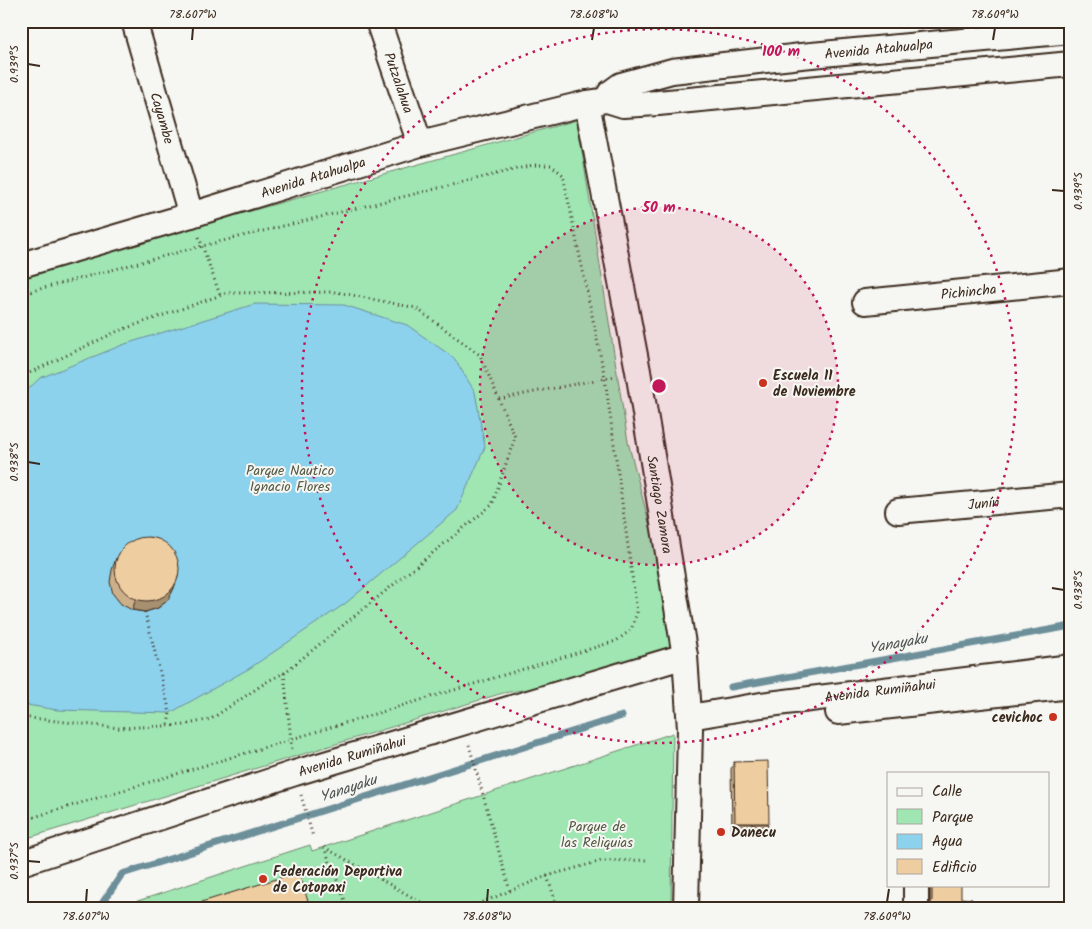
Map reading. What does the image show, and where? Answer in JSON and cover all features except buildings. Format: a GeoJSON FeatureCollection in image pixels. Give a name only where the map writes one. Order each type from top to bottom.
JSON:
{"type":"FeatureCollection","features":[{"type":"Feature","properties":{"kind":"street","name":"Cayambe"},"geometry":{"type":"LineString","coordinates":[[134,21],[191,215]]}},
{"type":"Feature","properties":{"kind":"street","name":"Putzalahua"},"geometry":{"type":"LineString","coordinates":[[378,21],[420,144]]}},
{"type":"Feature","properties":{"kind":"street","name":"Avenida Atahualpa"},"geometry":{"type":"LineString","coordinates":[[597,102],[621,85],[672,71],[801,56],[1071,31]]}},
{"type":"Feature","properties":{"kind":"street","name":"Avenida Atahualpa"},"geometry":{"type":"LineString","coordinates":[[21,265],[420,144],[597,102],[623,105],[658,103],[1071,64]]}},
{"type":"Feature","properties":{"kind":"street","name":"Santiago Zamora"},"geometry":{"type":"LineString","coordinates":[[597,102],[685,660],[690,720],[686,908]]}},
{"type":"Feature","properties":{"kind":"street","name":"Pichincha"},"geometry":{"type":"LineString","coordinates":[[865,302],[1071,281]]}},
{"type":"Feature","properties":{"kind":"street","name":"Junín"},"geometry":{"type":"LineString","coordinates":[[898,511],[1071,495]]}},
{"type":"Feature","properties":{"kind":"street","name":"Avenida Rumiñahui"},"geometry":{"type":"LineString","coordinates":[[21,862],[295,773],[685,660]]}},
{"type":"Feature","properties":{"kind":"street","name":"Avenida Rumiñahui"},"geometry":{"type":"LineString","coordinates":[[690,720],[937,691],[1071,667]]}},
{"type":"Feature","properties":{"kind":"street","name":"Avenida Rumiñahui"},"geometry":{"type":"LineString","coordinates":[[937,691],[1071,686]]}},
{"type":"Feature","properties":{"kind":"street"},"geometry":{"type":"LineString","coordinates":[[916,886],[916,908]]}},
{"type":"Feature","properties":{"kind":"path"},"geometry":{"type":"LineString","coordinates":[[21,294],[202,246],[533,165],[551,165],[563,175],[605,378],[637,612],[631,630],[616,641],[21,821]]}},
{"type":"Feature","properties":{"kind":"path"},"geometry":{"type":"LineString","coordinates":[[191,215],[220,295]]}},
{"type":"Feature","properties":{"kind":"path"},"geometry":{"type":"LineString","coordinates":[[21,377],[118,331],[227,292],[337,292],[416,308],[480,355],[515,437],[492,505],[284,673],[268,681],[211,719],[168,725],[119,728],[21,717]]}},
{"type":"Feature","properties":{"kind":"path"},"geometry":{"type":"LineString","coordinates":[[499,399],[638,371]]}},
{"type":"Feature","properties":{"kind":"path"},"geometry":{"type":"LineString","coordinates":[[145,612],[170,713],[168,725]]}},
{"type":"Feature","properties":{"kind":"path"},"geometry":{"type":"LineString","coordinates":[[284,673],[295,773]]}},
{"type":"Feature","properties":{"kind":"path"},"geometry":{"type":"LineString","coordinates":[[468,743],[510,891]]}},
{"type":"Feature","properties":{"kind":"path"},"geometry":{"type":"LineString","coordinates":[[301,797],[313,837]]}},
{"type":"Feature","properties":{"kind":"path"},"geometry":{"type":"LineString","coordinates":[[348,908],[324,847],[431,908]]}},
{"type":"Feature","properties":{"kind":"path"},"geometry":{"type":"LineString","coordinates":[[468,908],[547,876],[601,861],[649,860]]}},
{"type":"Feature","properties":{"kind":"path"},"geometry":{"type":"LineString","coordinates":[[547,876],[558,908]]}},
{"type":"Feature","properties":{"kind":"path"},"geometry":{"type":"LineString","coordinates":[[21,878],[25,908]]}},
{"type":"Feature","properties":{"kind":"green space","name":"Parque Nautico Ignacio Flores"},"geometry":{"type":"Polygon","coordinates":[[[577,120],[628,442],[686,665],[503,693],[21,840],[21,275],[577,120]]]}},
{"type":"Feature","properties":{"kind":"green space","name":"Parque de las Reliquias"},"geometry":{"type":"Polygon","coordinates":[[[673,733],[671,908],[116,908],[310,845],[312,851],[673,733]]]}},
{"type":"Feature","properties":{"kind":"water","name":"Parque Nautico Ignacio Flores"},"geometry":{"type":"Polygon","coordinates":[[[255,304],[344,305],[407,325],[454,358],[475,392],[485,447],[457,510],[346,603],[250,668],[170,713],[57,710],[21,704],[21,396],[40,378],[125,344],[255,304]]]}},
{"type":"Feature","properties":{"kind":"waterway","name":"Yanayaku"},"geometry":{"type":"LineString","coordinates":[[731,687],[1071,626]]}},
{"type":"Feature","properties":{"kind":"waterway","name":"Yanayaku"},"geometry":{"type":"LineString","coordinates":[[99,908],[122,874],[622,716]]}},
{"type":"Feature","properties":{"kind":"place","name":"Escuela 11 de Noviembre"},"geometry":{"type":"Point","coordinates":[763,383]}},
{"type":"Feature","properties":{"kind":"place","name":"cevichoc"},"geometry":{"type":"Point","coordinates":[1053,717]}},
{"type":"Feature","properties":{"kind":"place","name":"Danecu"},"geometry":{"type":"Point","coordinates":[721,832]}},
{"type":"Feature","properties":{"kind":"place","name":"Federación Deportiva de Cotopaxi"},"geometry":{"type":"Point","coordinates":[263,879]}}]}
